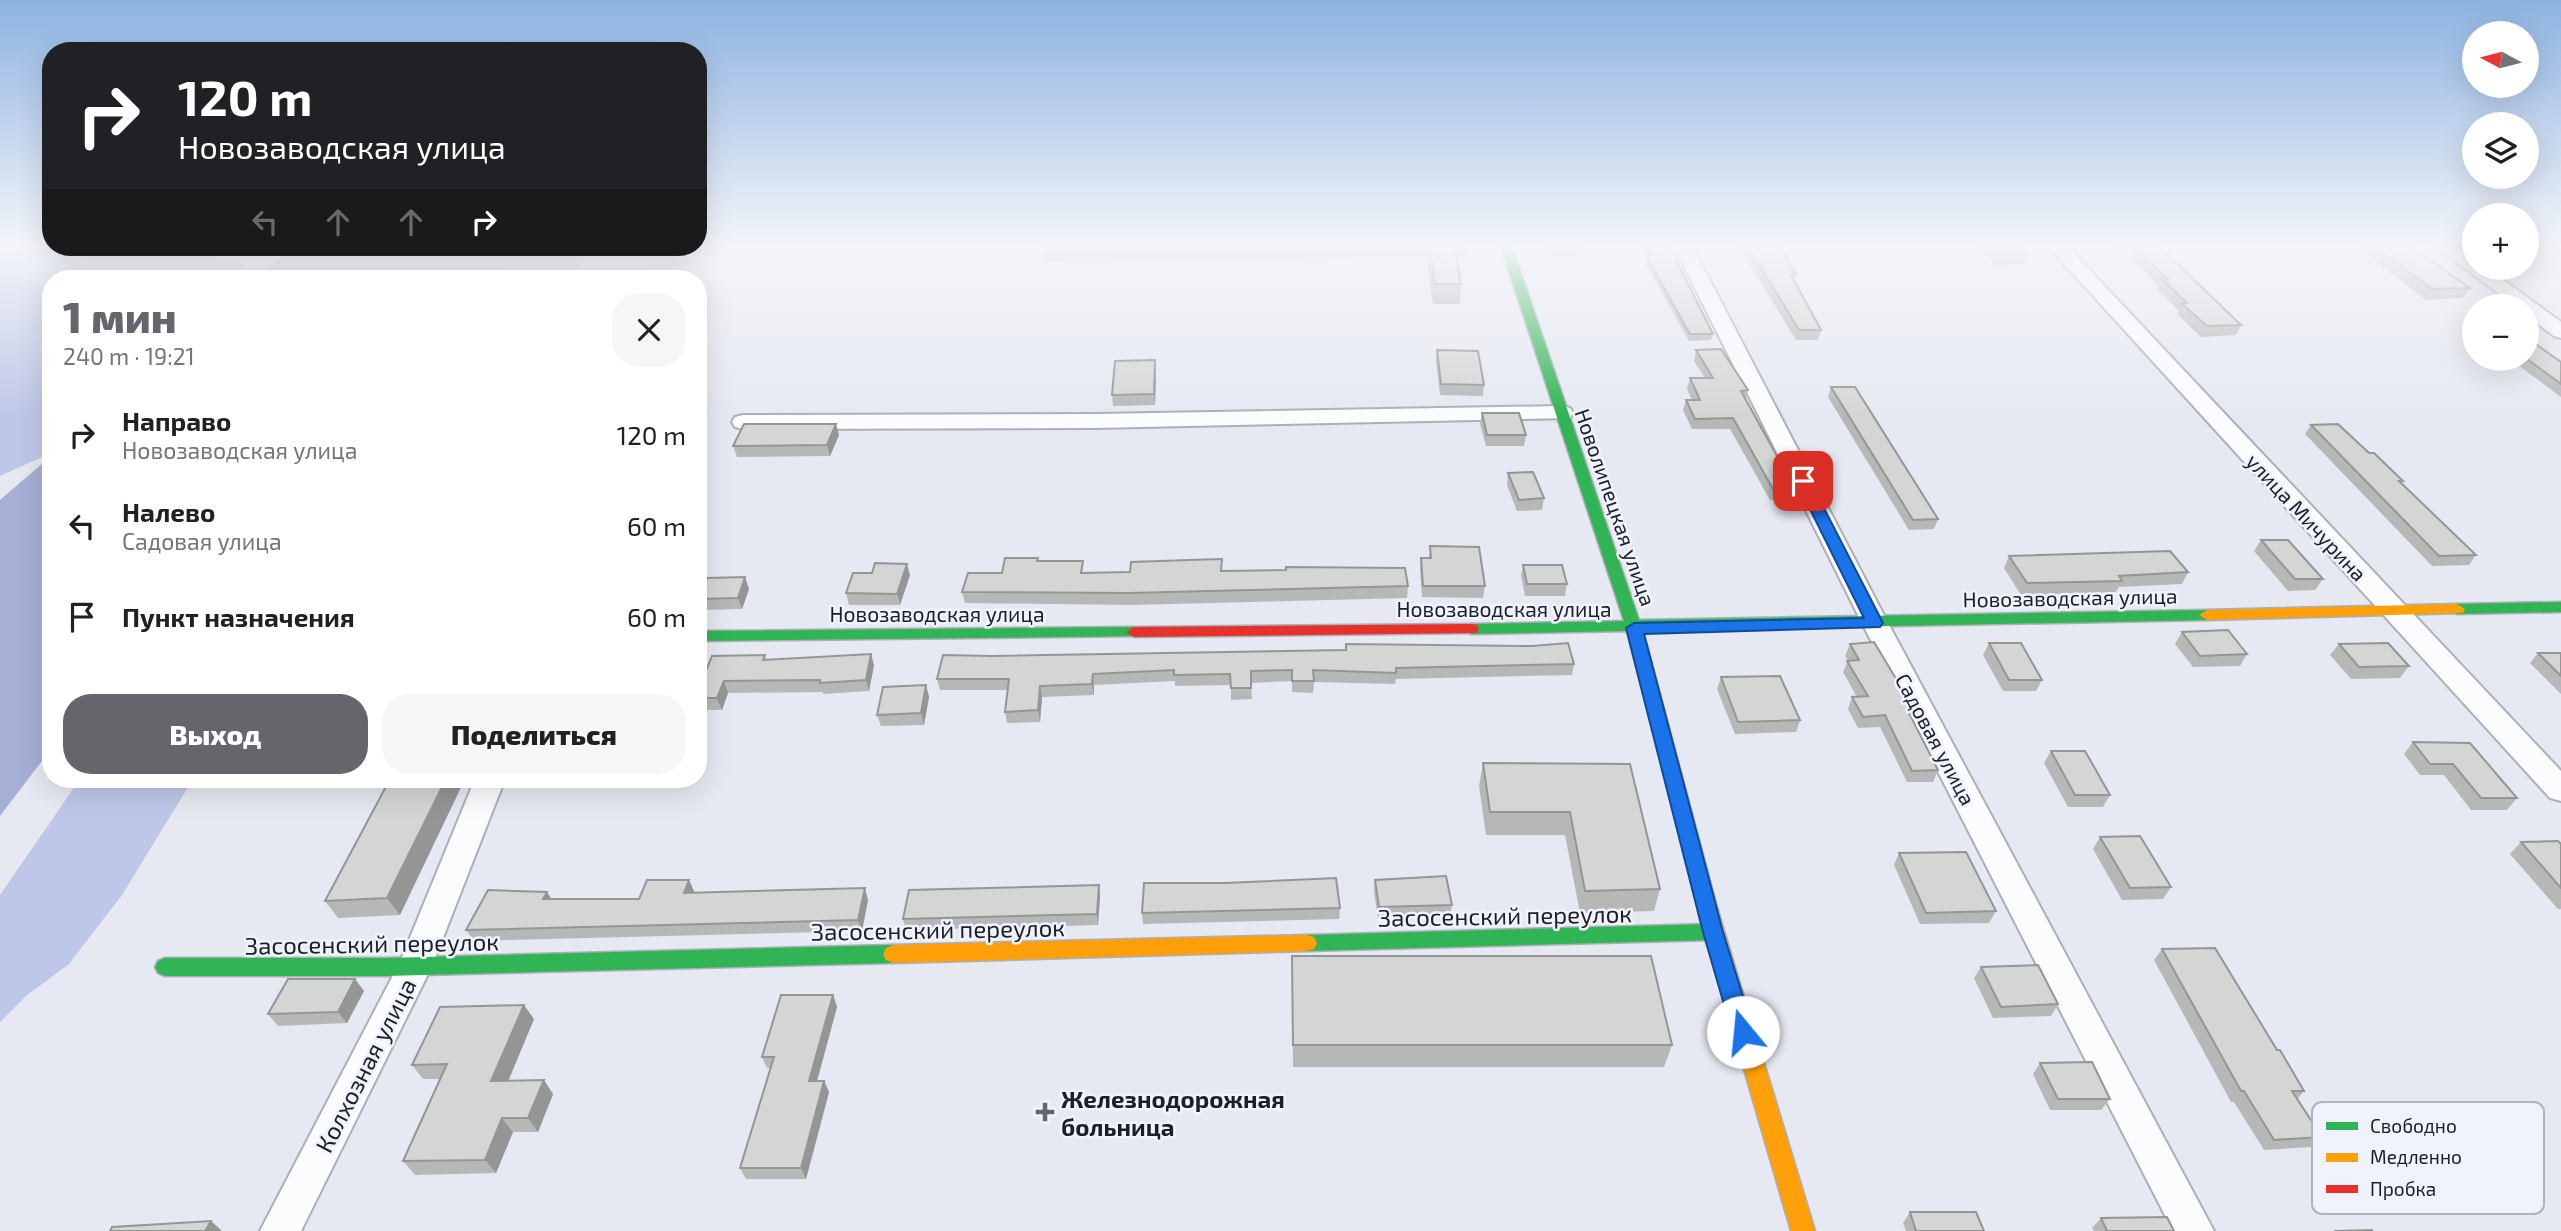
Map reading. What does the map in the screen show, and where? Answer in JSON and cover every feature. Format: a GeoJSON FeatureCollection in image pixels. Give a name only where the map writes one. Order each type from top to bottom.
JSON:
{"type":"FeatureCollection","features":[{"type":"Feature","properties":{"kind":"street","name":"Новолипецкая улица"},"geometry":{"type":"LineString","coordinates":[[1524,301],[1634,628],[1713,932],[1803,1231]]}},
{"type":"Feature","properties":{"kind":"street","name":"Садовая улица"},"geometry":{"type":"LineString","coordinates":[[1711,301],[1875,623],[2194,1231]]}},
{"type":"Feature","properties":{"kind":"street","name":"улица Мичурина"},"geometry":{"type":"LineString","coordinates":[[2108,301],[2561,790]]}},
{"type":"Feature","properties":{"kind":"street"},"geometry":{"type":"LineString","coordinates":[[2539,315],[2561,332]]}},
{"type":"Feature","properties":{"kind":"street"},"geometry":{"type":"LineString","coordinates":[[743,422],[1095,421],[1562,413]]}},
{"type":"Feature","properties":{"kind":"street","name":"Новозаводская улица"},"geometry":{"type":"LineString","coordinates":[[707,636],[1634,628],[2561,607]]}},
{"type":"Feature","properties":{"kind":"street","name":"Колхозная улица"},"geometry":{"type":"LineString","coordinates":[[280,1231],[415,966],[486,788]]}},
{"type":"Feature","properties":{"kind":"street","name":"Засосенский переулок"},"geometry":{"type":"LineString","coordinates":[[165,967],[246,970],[1713,932]]}},
{"type":"Feature","properties":{"kind":"shaded area"},"geometry":{"type":"Polygon","coordinates":[[[0,301],[42,301],[42,457],[0,476],[0,301]]]}},
{"type":"Feature","properties":{"kind":"shaded area"},"geometry":{"type":"Polygon","coordinates":[[[42,464],[42,761],[0,816],[0,500],[42,464]]]}},
{"type":"Feature","properties":{"kind":"shaded area"},"geometry":{"type":"Polygon","coordinates":[[[74,788],[187,788],[122,895],[69,964],[26,996],[0,1022],[0,895],[74,788]]]}},
{"type":"Feature","properties":{"kind":"building"},"geometry":{"type":"Polygon","coordinates":[[[1672,301],[1697,301],[1713,334],[1690,334],[1672,301]]]}},
{"type":"Feature","properties":{"kind":"building"},"geometry":{"type":"Polygon","coordinates":[[[1782,301],[1805,301],[1821,330],[1799,330],[1782,301]]]}},
{"type":"Feature","properties":{"kind":"building"},"geometry":{"type":"Polygon","coordinates":[[[2185,301],[2217,301],[2241,325],[2207,326],[2182,304],[2187,303],[2185,301]]]}},
{"type":"Feature","properties":{"kind":"building"},"geometry":{"type":"Polygon","coordinates":[[[2539,346],[2561,362],[2561,384],[2539,368],[2539,346]]]}},
{"type":"Feature","properties":{"kind":"building"},"geometry":{"type":"Polygon","coordinates":[[[1721,349],[1748,390],[1741,391],[1795,489],[1773,489],[1733,418],[1695,419],[1686,400],[1700,400],[1690,378],[1713,378],[1696,350],[1721,349]]]}},
{"type":"Feature","properties":{"kind":"building"},"geometry":{"type":"Polygon","coordinates":[[[1437,350],[1478,351],[1484,385],[1441,384],[1437,350]]]}},
{"type":"Feature","properties":{"kind":"building"},"geometry":{"type":"Polygon","coordinates":[[[1155,360],[1154,394],[1112,395],[1115,361],[1155,360]]]}},
{"type":"Feature","properties":{"kind":"building"},"geometry":{"type":"Polygon","coordinates":[[[1831,387],[1855,387],[1938,519],[1913,520],[1831,387]]]}},
{"type":"Feature","properties":{"kind":"building"},"geometry":{"type":"Polygon","coordinates":[[[1482,413],[1519,413],[1526,435],[1487,435],[1482,413]]]}},
{"type":"Feature","properties":{"kind":"building"},"geometry":{"type":"Polygon","coordinates":[[[744,424],[836,424],[827,445],[733,446],[744,424]]]}},
{"type":"Feature","properties":{"kind":"building"},"geometry":{"type":"Polygon","coordinates":[[[2338,424],[2369,453],[2374,453],[2403,481],[2399,481],[2476,555],[2439,556],[2311,425],[2338,424]]]}},
{"type":"Feature","properties":{"kind":"building"},"geometry":{"type":"Polygon","coordinates":[[[1533,472],[1544,498],[1519,500],[1508,473],[1533,472]]]}},
{"type":"Feature","properties":{"kind":"building"},"geometry":{"type":"Polygon","coordinates":[[[2261,540],[2288,540],[2323,579],[2295,579],[2261,540]]]}},
{"type":"Feature","properties":{"kind":"building"},"geometry":{"type":"Polygon","coordinates":[[[1430,546],[1479,547],[1485,586],[1423,586],[1421,558],[1431,558],[1430,546]]]}},
{"type":"Feature","properties":{"kind":"building"},"geometry":{"type":"Polygon","coordinates":[[[2170,551],[2188,572],[2119,576],[2122,581],[2027,583],[2009,556],[2170,551]]]}},
{"type":"Feature","properties":{"kind":"building"},"geometry":{"type":"Polygon","coordinates":[[[1005,558],[1083,561],[1081,573],[1130,572],[1131,562],[1222,559],[1221,571],[1286,570],[1286,567],[1405,568],[1408,586],[1129,593],[962,592],[968,573],[1002,573],[1005,558]]]}},
{"type":"Feature","properties":{"kind":"building"},"geometry":{"type":"Polygon","coordinates":[[[875,563],[907,564],[897,594],[846,593],[853,573],[872,573],[875,563]]]}},
{"type":"Feature","properties":{"kind":"building"},"geometry":{"type":"Polygon","coordinates":[[[1523,565],[1562,565],[1567,584],[1527,584],[1523,565]]]}},
{"type":"Feature","properties":{"kind":"building"},"geometry":{"type":"Polygon","coordinates":[[[745,577],[738,598],[707,599],[707,578],[745,577]]]}},
{"type":"Feature","properties":{"kind":"building"},"geometry":{"type":"Polygon","coordinates":[[[2228,630],[2247,654],[2200,656],[2182,632],[2228,630]]]}},
{"type":"Feature","properties":{"kind":"building"},"geometry":{"type":"Polygon","coordinates":[[[1874,642],[1916,712],[1909,713],[1938,770],[1912,771],[1885,715],[1863,717],[1852,697],[1868,696],[1847,661],[1859,660],[1850,644],[1874,642]]]}},
{"type":"Feature","properties":{"kind":"building"},"geometry":{"type":"Polygon","coordinates":[[[1568,643],[1574,664],[1396,668],[1396,673],[1313,670],[1314,681],[1292,681],[1292,670],[1251,671],[1251,688],[1231,688],[1230,674],[1174,675],[1174,670],[1093,674],[1092,684],[1040,686],[1038,710],[1005,712],[1009,679],[937,679],[943,655],[1346,650],[1346,644],[1532,646],[1568,643]]]}},
{"type":"Feature","properties":{"kind":"building"},"geometry":{"type":"Polygon","coordinates":[[[1989,643],[2021,643],[2042,680],[2009,680],[1989,643]]]}},
{"type":"Feature","properties":{"kind":"building"},"geometry":{"type":"Polygon","coordinates":[[[2388,643],[2409,666],[2359,667],[2339,644],[2388,643]]]}},
{"type":"Feature","properties":{"kind":"building"},"geometry":{"type":"Polygon","coordinates":[[[2538,653],[2561,653],[2561,676],[2538,653]]]}},
{"type":"Feature","properties":{"kind":"building"},"geometry":{"type":"Polygon","coordinates":[[[871,654],[866,680],[820,683],[820,680],[724,681],[717,698],[707,698],[707,668],[712,656],[765,655],[763,660],[871,654]]]}},
{"type":"Feature","properties":{"kind":"building"},"geometry":{"type":"Polygon","coordinates":[[[1780,676],[1800,720],[1738,722],[1721,677],[1780,676]]]}},
{"type":"Feature","properties":{"kind":"building"},"geometry":{"type":"Polygon","coordinates":[[[926,685],[921,713],[877,715],[883,687],[926,685]]]}},
{"type":"Feature","properties":{"kind":"building"},"geometry":{"type":"Polygon","coordinates":[[[2413,742],[2470,743],[2517,798],[2481,798],[2453,764],[2430,764],[2413,742]]]}},
{"type":"Feature","properties":{"kind":"building"},"geometry":{"type":"Polygon","coordinates":[[[2051,751],[2085,751],[2110,795],[2075,795],[2051,751]]]}},
{"type":"Feature","properties":{"kind":"building"},"geometry":{"type":"Polygon","coordinates":[[[1483,763],[1630,764],[1660,889],[1585,891],[1570,812],[1490,812],[1483,763]]]}},
{"type":"Feature","properties":{"kind":"building"},"geometry":{"type":"Polygon","coordinates":[[[385,788],[442,788],[387,898],[325,901],[385,788]]]}},
{"type":"Feature","properties":{"kind":"building"},"geometry":{"type":"Polygon","coordinates":[[[2140,836],[2171,887],[2130,888],[2100,837],[2140,836]]]}},
{"type":"Feature","properties":{"kind":"building"},"geometry":{"type":"Polygon","coordinates":[[[2558,841],[2561,844],[2561,888],[2521,842],[2558,841]]]}},
{"type":"Feature","properties":{"kind":"building"},"geometry":{"type":"Polygon","coordinates":[[[1966,852],[1996,911],[1926,913],[1899,853],[1966,852]]]}},
{"type":"Feature","properties":{"kind":"building"},"geometry":{"type":"Polygon","coordinates":[[[1446,876],[1452,905],[1379,907],[1375,880],[1446,876]]]}},
{"type":"Feature","properties":{"kind":"building"},"geometry":{"type":"Polygon","coordinates":[[[1336,878],[1340,908],[1142,913],[1144,883],[1225,883],[1336,878]]]}},
{"type":"Feature","properties":{"kind":"building"},"geometry":{"type":"Polygon","coordinates":[[[647,880],[689,880],[684,893],[865,888],[858,920],[466,930],[488,890],[547,892],[543,899],[639,899],[647,880]]]}},
{"type":"Feature","properties":{"kind":"building"},"geometry":{"type":"Polygon","coordinates":[[[1099,885],[1097,914],[903,919],[909,890],[1099,885]]]}},
{"type":"Feature","properties":{"kind":"building"},"geometry":{"type":"Polygon","coordinates":[[[2215,948],[2304,1091],[2292,1091],[2312,1122],[2312,1138],[2274,1140],[2244,1091],[2241,1091],[2162,949],[2215,948]]]}},
{"type":"Feature","properties":{"kind":"building"},"geometry":{"type":"Polygon","coordinates":[[[1292,956],[1651,956],[1672,1045],[1293,1045],[1292,956]]]}},
{"type":"Feature","properties":{"kind":"building"},"geometry":{"type":"Polygon","coordinates":[[[2038,965],[2058,1004],[2001,1007],[1981,967],[2038,965]]]}},
{"type":"Feature","properties":{"kind":"building"},"geometry":{"type":"Polygon","coordinates":[[[288,979],[355,979],[338,1012],[268,1014],[288,979]]]}},
{"type":"Feature","properties":{"kind":"building"},"geometry":{"type":"Polygon","coordinates":[[[781,995],[833,995],[809,1081],[824,1081],[801,1168],[740,1168],[774,1057],[762,1057],[781,995]]]}},
{"type":"Feature","properties":{"kind":"building"},"geometry":{"type":"Polygon","coordinates":[[[524,1005],[491,1081],[544,1080],[528,1118],[502,1118],[485,1160],[403,1161],[447,1064],[412,1065],[440,1007],[524,1005]]]}},
{"type":"Feature","properties":{"kind":"building"},"geometry":{"type":"Polygon","coordinates":[[[2092,1062],[2110,1099],[2058,1099],[2040,1063],[2092,1062]]]}},
{"type":"Feature","properties":{"kind":"building"},"geometry":{"type":"Polygon","coordinates":[[[1910,1212],[1976,1212],[1984,1231],[1916,1231],[1910,1212]]]}},
{"type":"Feature","properties":{"kind":"building"},"geometry":{"type":"Polygon","coordinates":[[[2167,1217],[2174,1231],[2107,1231],[2101,1218],[2167,1217]]]}},
{"type":"Feature","properties":{"kind":"building"},"geometry":{"type":"Polygon","coordinates":[[[211,1221],[205,1231],[110,1231],[112,1227],[211,1221]]]}},
{"type":"Feature","properties":{"kind":"traffic: fast"},"geometry":{"type":"LineString","coordinates":[[1524,301],[1634,628],[1708,911]]}},
{"type":"Feature","properties":{"kind":"traffic: fast"},"geometry":{"type":"LineString","coordinates":[[2457,609],[2561,607]]}},
{"type":"Feature","properties":{"kind":"traffic: fast"},"geometry":{"type":"LineString","coordinates":[[1471,629],[2207,615]]}},
{"type":"Feature","properties":{"kind":"traffic: fast"},"geometry":{"type":"LineString","coordinates":[[707,636],[1134,632]]}},
{"type":"Feature","properties":{"kind":"traffic: fast"},"geometry":{"type":"LineString","coordinates":[[1307,943],[1713,932]]}},
{"type":"Feature","properties":{"kind":"traffic: fast"},"geometry":{"type":"LineString","coordinates":[[165,967],[385,967],[893,954]]}},
{"type":"Feature","properties":{"kind":"traffic: slow"},"geometry":{"type":"LineString","coordinates":[[2207,615],[2457,609]]}},
{"type":"Feature","properties":{"kind":"traffic: slow"},"geometry":{"type":"LineString","coordinates":[[1708,911],[1803,1231]]}},
{"type":"Feature","properties":{"kind":"traffic: slow"},"geometry":{"type":"LineString","coordinates":[[893,954],[1307,943]]}},
{"type":"Feature","properties":{"kind":"traffic: jam"},"geometry":{"type":"LineString","coordinates":[[1134,632],[1471,629]]}},
{"type":"Feature","properties":{"kind":"place","name":"Железнодорожная больница"},"geometry":{"type":"Point","coordinates":[1045,1112]}},
{"type":"Feature","properties":{"kind":"route"},"geometry":{"type":"LineString","coordinates":[[1743,1032],[1713,932],[1634,628],[1875,623],[1803,481]]}}]}
